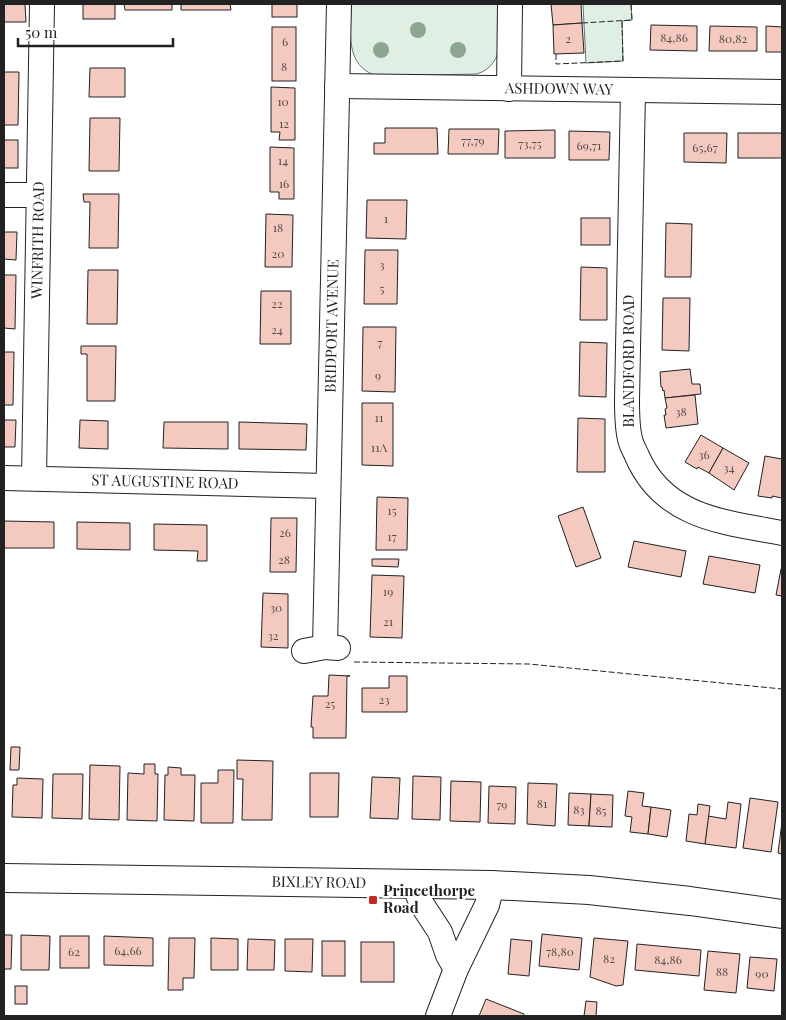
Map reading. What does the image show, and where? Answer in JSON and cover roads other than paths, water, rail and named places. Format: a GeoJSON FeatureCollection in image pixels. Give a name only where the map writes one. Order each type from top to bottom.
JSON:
{"type":"FeatureCollection","features":[{"type":"Feature","properties":{"kind":"main road","name":"BIXLEY ROAD"},"geometry":{"type":"LineString","coordinates":[[4,878],[492,885],[589,890],[690,901],[782,914]]}},
{"type":"Feature","properties":{"kind":"street","name":"WINFRITH ROAD"},"geometry":{"type":"LineString","coordinates":[[34,478],[42,4]]}},
{"type":"Feature","properties":{"kind":"street","name":"BRIDPORT AVENUE"},"geometry":{"type":"LineString","coordinates":[[322,649],[328,486],[339,4]]}},
{"type":"Feature","properties":{"kind":"street"},"geometry":{"type":"LineString","coordinates":[[509,89],[510,4]]}},
{"type":"Feature","properties":{"kind":"street","name":"ASHDOWN WAY"},"geometry":{"type":"LineString","coordinates":[[337,86],[782,92]]}},
{"type":"Feature","properties":{"kind":"street","name":"BLANDFORD ROAD"},"geometry":{"type":"LineString","coordinates":[[633,91],[626,400],[630,439],[643,469],[659,491],[676,503],[693,513],[735,524],[782,533]]}},
{"type":"Feature","properties":{"kind":"street"},"geometry":{"type":"LineString","coordinates":[[4,195],[38,195]]}},
{"type":"Feature","properties":{"kind":"street","name":"ST AUGUSTINE ROAD"},"geometry":{"type":"LineString","coordinates":[[4,478],[328,486]]}},
{"type":"Feature","properties":{"kind":"street"},"geometry":{"type":"LineString","coordinates":[[414,883],[421,903],[440,932],[448,955],[456,969]]}},
{"type":"Feature","properties":{"kind":"street"},"geometry":{"type":"LineString","coordinates":[[438,1016],[456,969],[488,905],[492,885]]}},
{"type":"Feature","properties":{"kind":"place","name":"Princethorpe Road"},"geometry":{"type":"Point","coordinates":[373,900]}}]}
